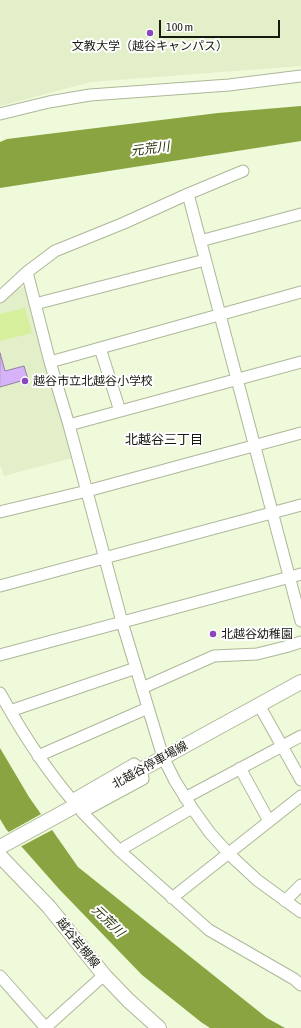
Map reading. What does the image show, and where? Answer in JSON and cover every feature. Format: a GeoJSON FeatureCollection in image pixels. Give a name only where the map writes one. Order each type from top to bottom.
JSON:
{"type":"FeatureCollection","features":[{"type":"Feature","properties":{"kind":"main road","name":"北越谷停車場線"},"geometry":{"type":"LineString","coordinates":[[1,850],[70,809],[301,682]]}},
{"type":"Feature","properties":{"kind":"main road","name":"越谷岩槻線"},"geometry":{"type":"LineString","coordinates":[[1,850],[104,975],[133,1005],[159,1028]]}},
{"type":"Feature","properties":{"kind":"street"},"geometry":{"type":"LineString","coordinates":[[0,114],[49,102],[90,95],[229,85],[301,76]]}},
{"type":"Feature","properties":{"kind":"street"},"geometry":{"type":"LineString","coordinates":[[0,297],[27,272],[55,251],[124,223],[243,171]]}},
{"type":"Feature","properties":{"kind":"street"},"geometry":{"type":"LineString","coordinates":[[188,194],[301,621]]}},
{"type":"Feature","properties":{"kind":"street"},"geometry":{"type":"LineString","coordinates":[[200,241],[301,214]]}},
{"type":"Feature","properties":{"kind":"street"},"geometry":{"type":"LineString","coordinates":[[35,304],[205,260]]}},
{"type":"Feature","properties":{"kind":"street"},"geometry":{"type":"LineString","coordinates":[[27,272],[50,362],[69,425],[122,622],[163,757],[185,798],[210,833],[229,854],[257,880],[301,912]]}},
{"type":"Feature","properties":{"kind":"street"},"geometry":{"type":"LineString","coordinates":[[50,362],[301,292]]}},
{"type":"Feature","properties":{"kind":"street"},"geometry":{"type":"LineString","coordinates":[[100,348],[120,411]]}},
{"type":"Feature","properties":{"kind":"street"},"geometry":{"type":"LineString","coordinates":[[69,425],[301,362]]}},
{"type":"Feature","properties":{"kind":"street"},"geometry":{"type":"LineString","coordinates":[[0,512],[87,491],[301,433]]}},
{"type":"Feature","properties":{"kind":"street"},"geometry":{"type":"LineString","coordinates":[[0,586],[301,505]]}},
{"type":"Feature","properties":{"kind":"street"},"geometry":{"type":"LineString","coordinates":[[0,655],[301,574]]}},
{"type":"Feature","properties":{"kind":"street"},"geometry":{"type":"LineString","coordinates":[[142,688],[214,656],[257,654],[301,642]]}},
{"type":"Feature","properties":{"kind":"street"},"geometry":{"type":"LineString","coordinates":[[10,711],[136,668]]}},
{"type":"Feature","properties":{"kind":"street"},"geometry":{"type":"LineString","coordinates":[[0,693],[38,756],[72,800],[134,764],[141,770],[143,779],[82,812],[120,851],[209,930],[299,979]]}},
{"type":"Feature","properties":{"kind":"street"},"geometry":{"type":"LineString","coordinates":[[259,705],[301,780]]}},
{"type":"Feature","properties":{"kind":"street"},"geometry":{"type":"LineString","coordinates":[[38,756],[148,708]]}},
{"type":"Feature","properties":{"kind":"street"},"geometry":{"type":"LineString","coordinates":[[185,798],[301,736]]}},
{"type":"Feature","properties":{"kind":"street"},"geometry":{"type":"LineString","coordinates":[[240,768],[269,821]]}},
{"type":"Feature","properties":{"kind":"street"},"geometry":{"type":"LineString","coordinates":[[172,898],[301,796]]}},
{"type":"Feature","properties":{"kind":"street"},"geometry":{"type":"LineString","coordinates":[[120,851],[192,808]]}},
{"type":"Feature","properties":{"kind":"street"},"geometry":{"type":"LineString","coordinates":[[285,901],[301,885]]}},
{"type":"Feature","properties":{"kind":"street"},"geometry":{"type":"LineString","coordinates":[[0,976],[45,1028],[104,975]]}},
{"type":"Feature","properties":{"kind":"shaded area","name":"文教大学（越谷キャンパス）"},"geometry":{"type":"Polygon","coordinates":[[[0,0],[301,0],[301,66],[91,82],[0,106],[0,0]]]}},
{"type":"Feature","properties":{"kind":"shaded area","name":"越谷市立北越谷小学校"},"geometry":{"type":"Polygon","coordinates":[[[19,286],[26,288],[72,458],[4,476],[0,467],[0,304],[19,286]]]}},
{"type":"Feature","properties":{"kind":"shaded area"},"geometry":{"type":"Polygon","coordinates":[[[25,308],[32,333],[0,341],[0,314],[25,308]]]}},
{"type":"Feature","properties":{"kind":"water","name":"元荒川"},"geometry":{"type":"Polygon","coordinates":[[[301,106],[301,141],[0,188],[0,142],[7,139],[218,113],[301,106]]]}},
{"type":"Feature","properties":{"kind":"water","name":"元荒川"},"geometry":{"type":"Polygon","coordinates":[[[0,748],[29,797],[78,867],[267,1018],[285,1028],[210,1028],[142,975],[59,889],[6,829],[0,819],[0,748]]]}},
{"type":"Feature","properties":{"kind":"pier"},"geometry":{"type":"Polygon","coordinates":[[[43,813],[54,829],[20,847],[7,833],[43,813]]]}},
{"type":"Feature","properties":{"kind":"building"},"geometry":{"type":"Polygon","coordinates":[[[0,353],[5,371],[24,366],[28,379],[0,387],[0,353]]]}},
{"type":"Feature","properties":{"kind":"place","name":"文教大学（越谷キャンパス）"},"geometry":{"type":"Point","coordinates":[150,33]}},
{"type":"Feature","properties":{"kind":"place","name":"越谷市立北越谷小学校"},"geometry":{"type":"Point","coordinates":[25,381]}},
{"type":"Feature","properties":{"kind":"place","name":"北越谷幼稚園"},"geometry":{"type":"Point","coordinates":[213,634]}},
{"type":"Feature","properties":{"kind":"district","name":"北越谷三丁目"},"geometry":{"type":"Point","coordinates":[164,440]}}]}
